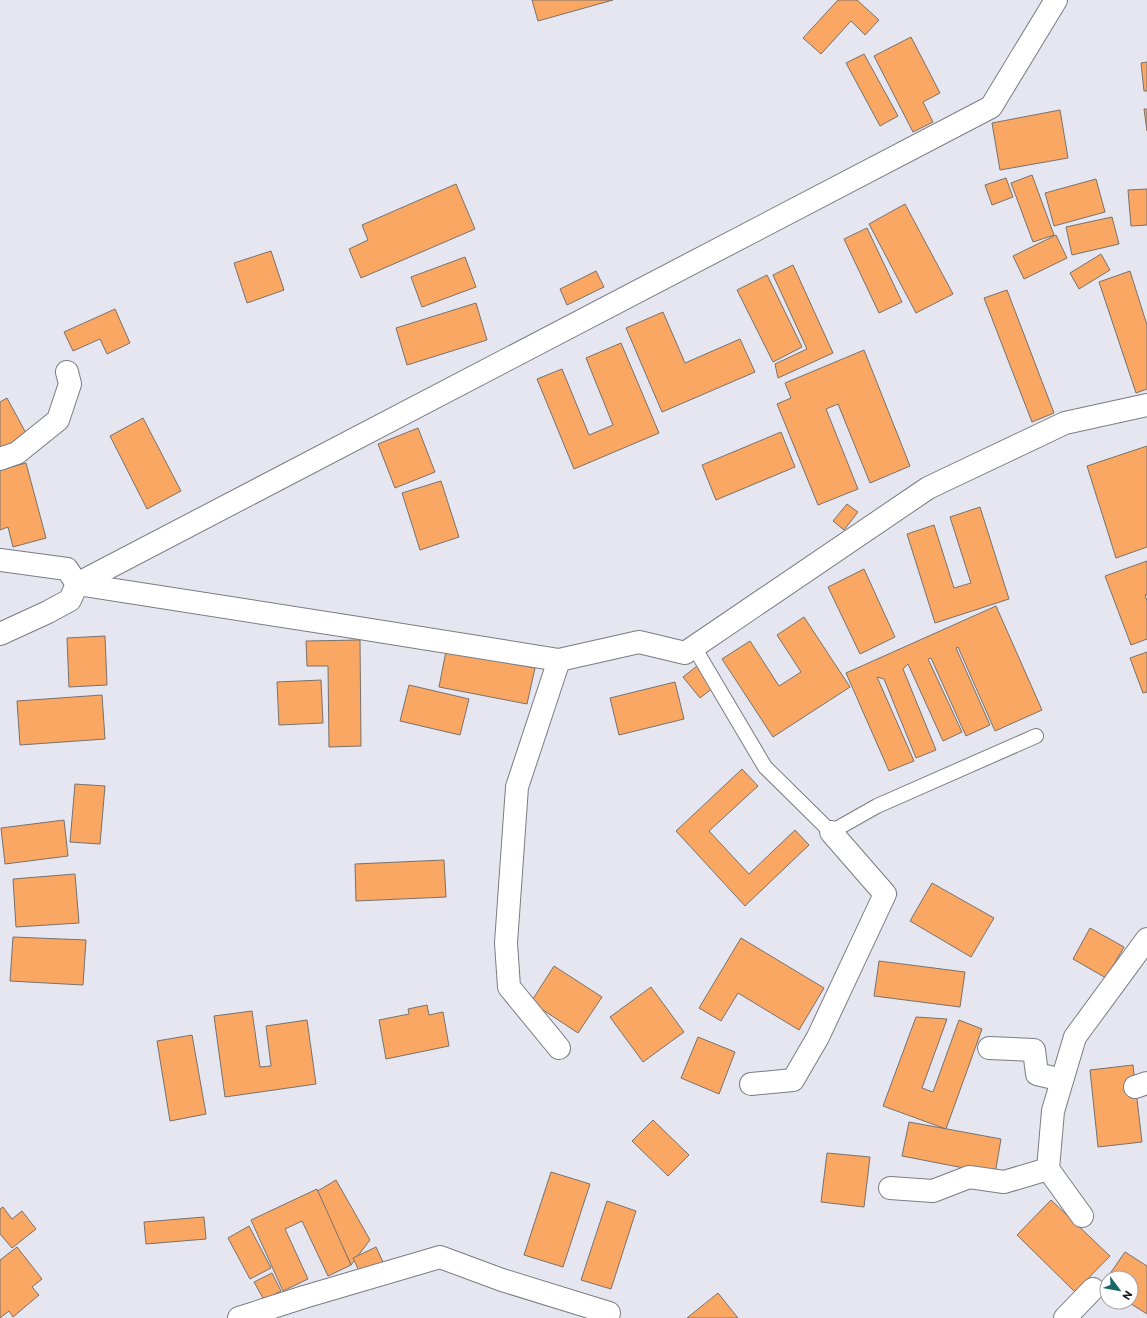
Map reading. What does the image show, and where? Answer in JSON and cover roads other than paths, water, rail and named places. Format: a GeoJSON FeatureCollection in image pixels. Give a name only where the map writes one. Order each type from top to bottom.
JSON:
{"type":"FeatureCollection","features":[{"type":"Feature","properties":{"kind":"street"},"geometry":{"type":"LineString","coordinates":[[0,634],[70,600],[76,584],[990,107],[1056,0]]}},
{"type":"Feature","properties":{"kind":"street"},"geometry":{"type":"LineString","coordinates":[[0,458],[17,453],[58,420],[70,384],[67,372]]}},
{"type":"Feature","properties":{"kind":"street"},"geometry":{"type":"LineString","coordinates":[[0,560],[67,570],[76,584],[559,660],[639,642],[685,653],[928,488],[1065,423],[1147,405]]}},
{"type":"Feature","properties":{"kind":"street"},"geometry":{"type":"LineString","coordinates":[[559,660],[517,787],[506,943],[508,987],[559,1048]]}},
{"type":"Feature","properties":{"kind":"street"},"geometry":{"type":"LineString","coordinates":[[751,1084],[793,1080],[818,1037],[886,894],[831,832]]}},
{"type":"Feature","properties":{"kind":"street"},"geometry":{"type":"LineString","coordinates":[[1082,1216],[1048,1169],[1053,1111],[1075,1037],[1147,939]]}},
{"type":"Feature","properties":{"kind":"street"},"geometry":{"type":"LineString","coordinates":[[989,1048],[1034,1050],[1037,1074],[1062,1080]]}},
{"type":"Feature","properties":{"kind":"street"},"geometry":{"type":"LineString","coordinates":[[890,1188],[933,1191],[969,1177],[1004,1182],[1048,1169]]}},
{"type":"Feature","properties":{"kind":"street"},"geometry":{"type":"LineString","coordinates":[[239,1318],[304,1297],[440,1257],[502,1280],[609,1313]]}},
{"type":"Feature","properties":{"kind":"street"},"geometry":{"type":"LineString","coordinates":[[1065,1318],[1093,1290]]}},
{"type":"Feature","properties":{"kind":"lane"},"geometry":{"type":"LineString","coordinates":[[694,647],[765,767],[831,832],[877,806],[1036,736]]}}]}
